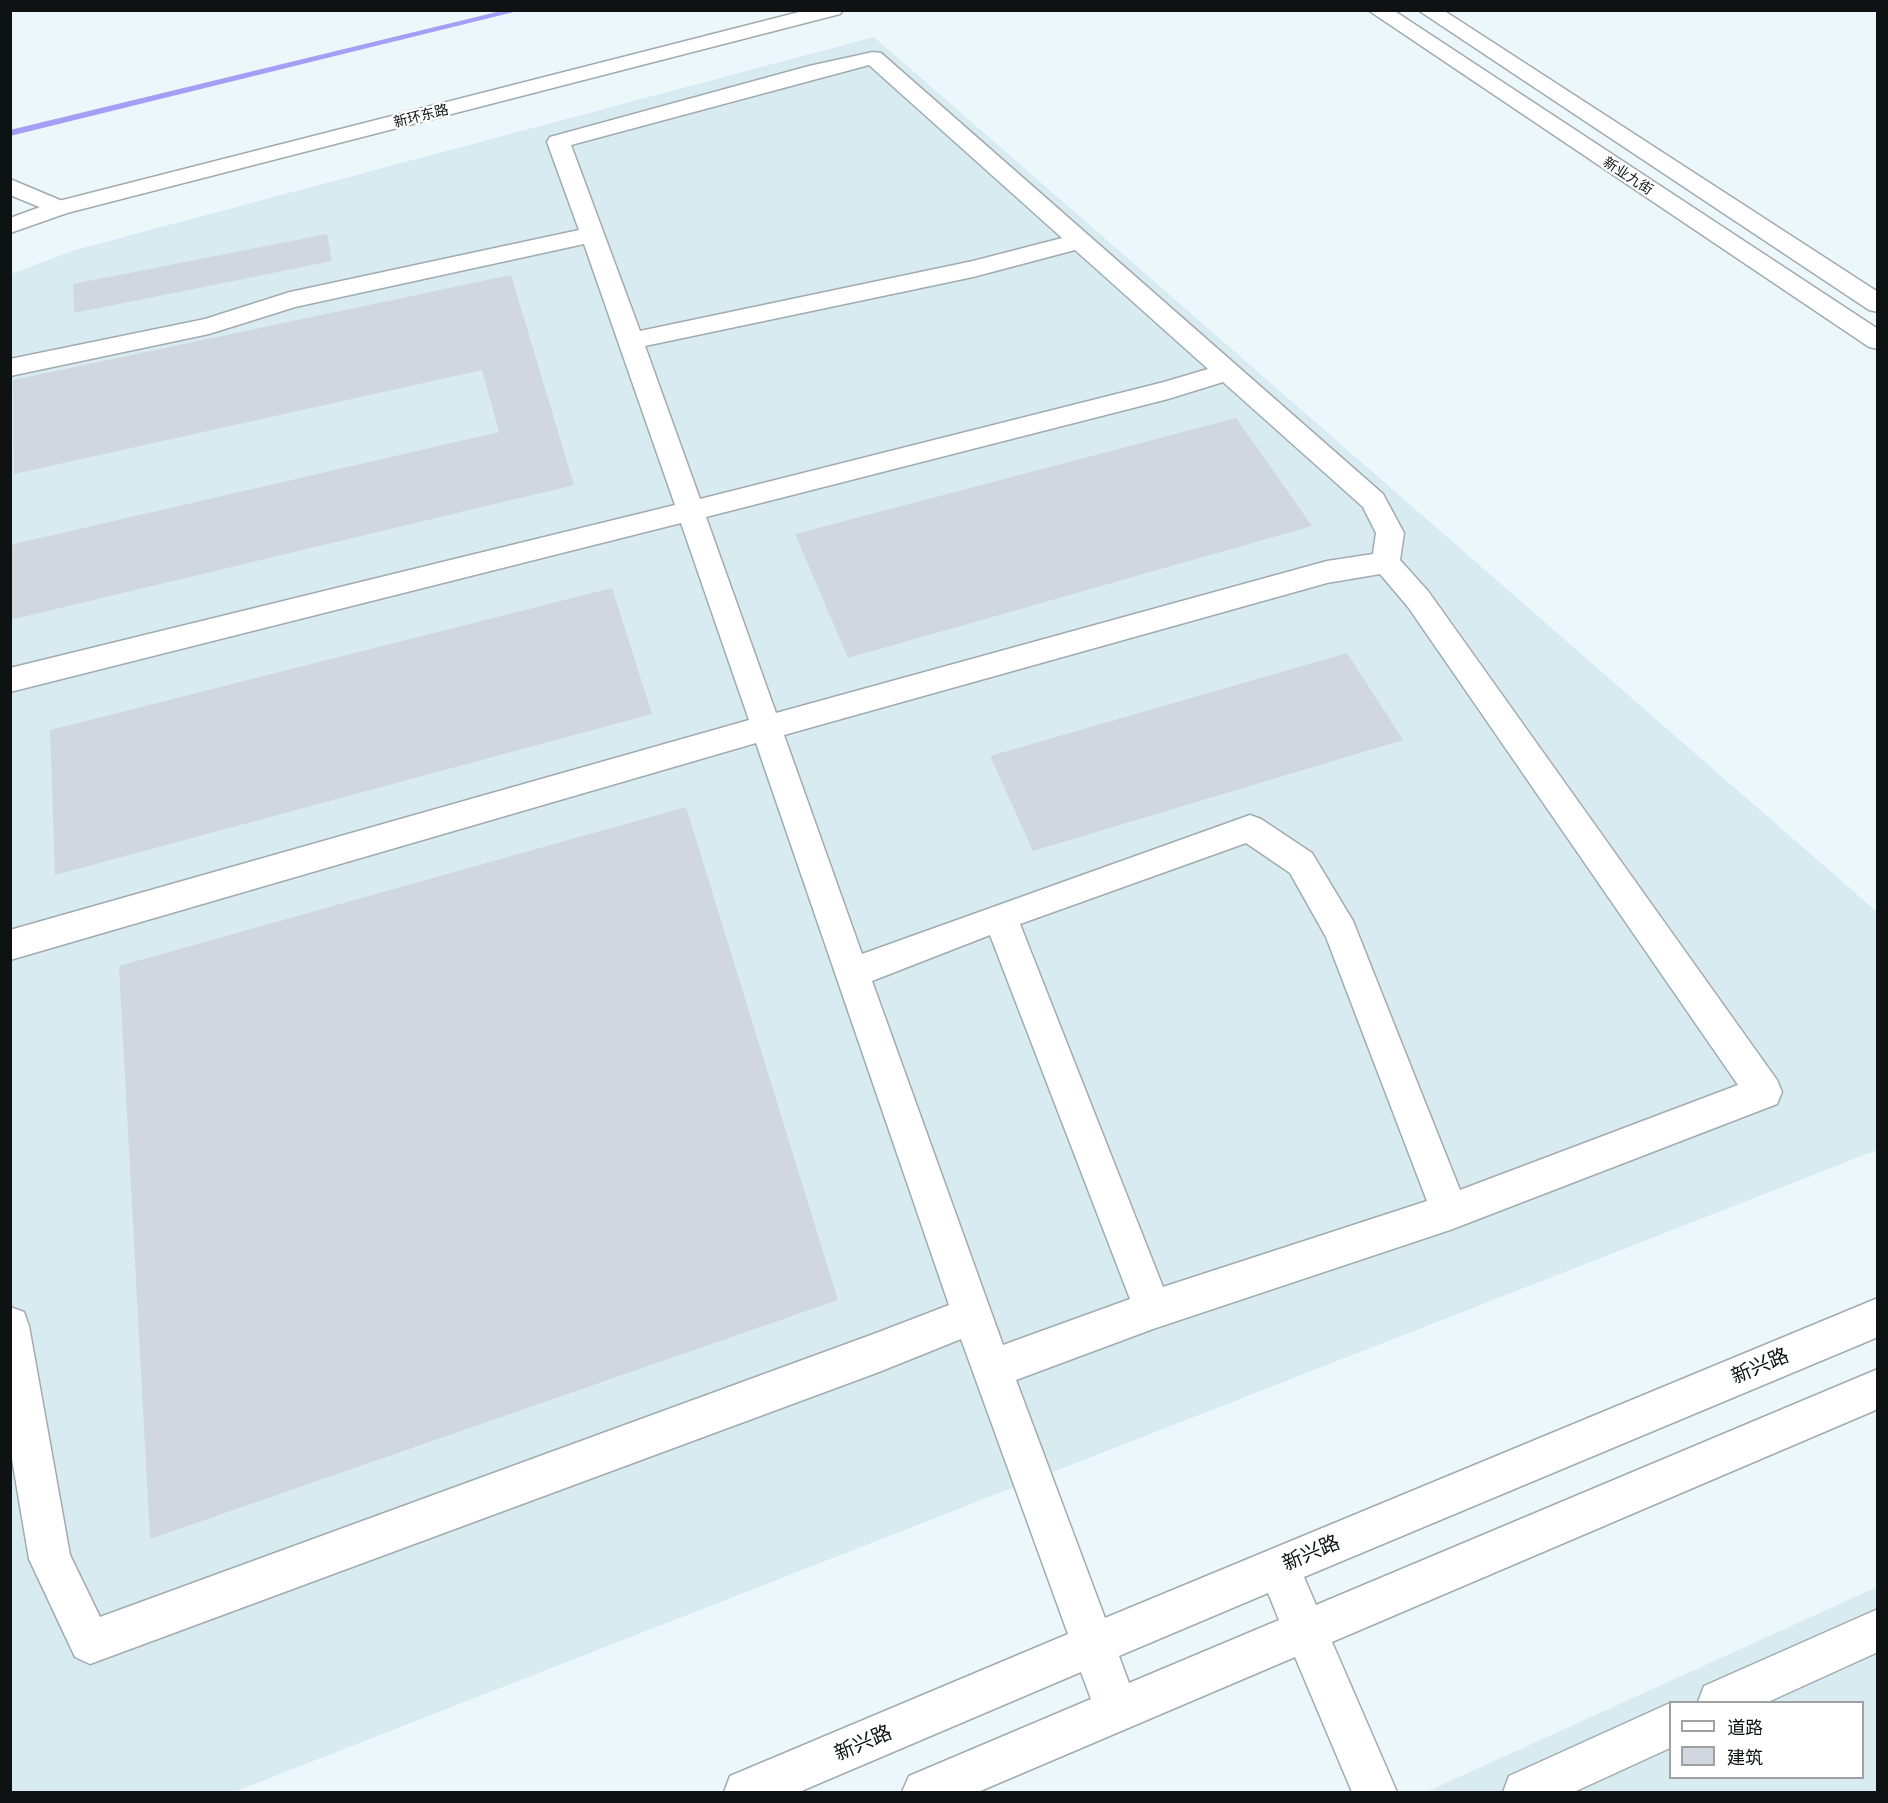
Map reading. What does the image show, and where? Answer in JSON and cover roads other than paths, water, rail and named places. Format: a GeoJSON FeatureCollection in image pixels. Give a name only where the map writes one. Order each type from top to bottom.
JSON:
{"type":"FeatureCollection","features":[{"type":"Feature","properties":{"kind":"street","name":"新环东路"},"geometry":{"type":"LineString","coordinates":[[10,226],[59,208],[833,10]]}},
{"type":"Feature","properties":{"kind":"street","name":"新业九街"},"geometry":{"type":"LineString","coordinates":[[1378,10],[1878,341]]}},
{"type":"Feature","properties":{"kind":"street","name":"新业九街"},"geometry":{"type":"LineString","coordinates":[[1428,10],[1878,304]]}},
{"type":"Feature","properties":{"kind":"street"},"geometry":{"type":"LineString","coordinates":[[992,1369],[1153,1310],[1450,1212],[1764,1092],[1418,599],[1386,562],[1390,533],[1373,501],[873,58],[817,71],[558,142],[632,341],[765,728],[972,1315],[1117,1710]]}},
{"type":"Feature","properties":{"kind":"street"},"geometry":{"type":"LineString","coordinates":[[10,186],[59,208]]}},
{"type":"Feature","properties":{"kind":"street"},"geometry":{"type":"LineString","coordinates":[[10,369],[209,326],[290,300],[592,234]]}},
{"type":"Feature","properties":{"kind":"street"},"geometry":{"type":"LineString","coordinates":[[632,341],[973,269],[1080,241]]}},
{"type":"Feature","properties":{"kind":"street"},"geometry":{"type":"LineString","coordinates":[[10,680],[691,511],[1168,390],[1227,372]]}},
{"type":"Feature","properties":{"kind":"street"},"geometry":{"type":"LineString","coordinates":[[10,945],[765,728],[1327,572],[1386,562]]}},
{"type":"Feature","properties":{"kind":"street"},"geometry":{"type":"LineString","coordinates":[[852,973],[1000,917],[1250,828],[1301,863],[1341,931],[1450,1212]]}},
{"type":"Feature","properties":{"kind":"street"},"geometry":{"type":"LineString","coordinates":[[1000,917],[1153,1310]]}},
{"type":"Feature","properties":{"kind":"street"},"geometry":{"type":"LineString","coordinates":[[10,1326],[51,1559],[90,1642],[879,1352],[972,1315]]}},
{"type":"Feature","properties":{"kind":"street","name":"新兴路"},"geometry":{"type":"LineString","coordinates":[[746,1792],[1878,1317]]}},
{"type":"Feature","properties":{"kind":"street"},"geometry":{"type":"LineString","coordinates":[[925,1792],[1878,1389]]}},
{"type":"Feature","properties":{"kind":"street"},"geometry":{"type":"LineString","coordinates":[[1278,1567],[1375,1792]]}},
{"type":"Feature","properties":{"kind":"street"},"geometry":{"type":"LineString","coordinates":[[1722,1701],[1878,1630]]}},
{"type":"Feature","properties":{"kind":"street"},"geometry":{"type":"LineString","coordinates":[[1525,1792],[1669,1726]]}},
{"type":"Feature","properties":{"kind":"waterway"},"geometry":{"type":"LineString","coordinates":[[10,133],[518,10]]}}]}
